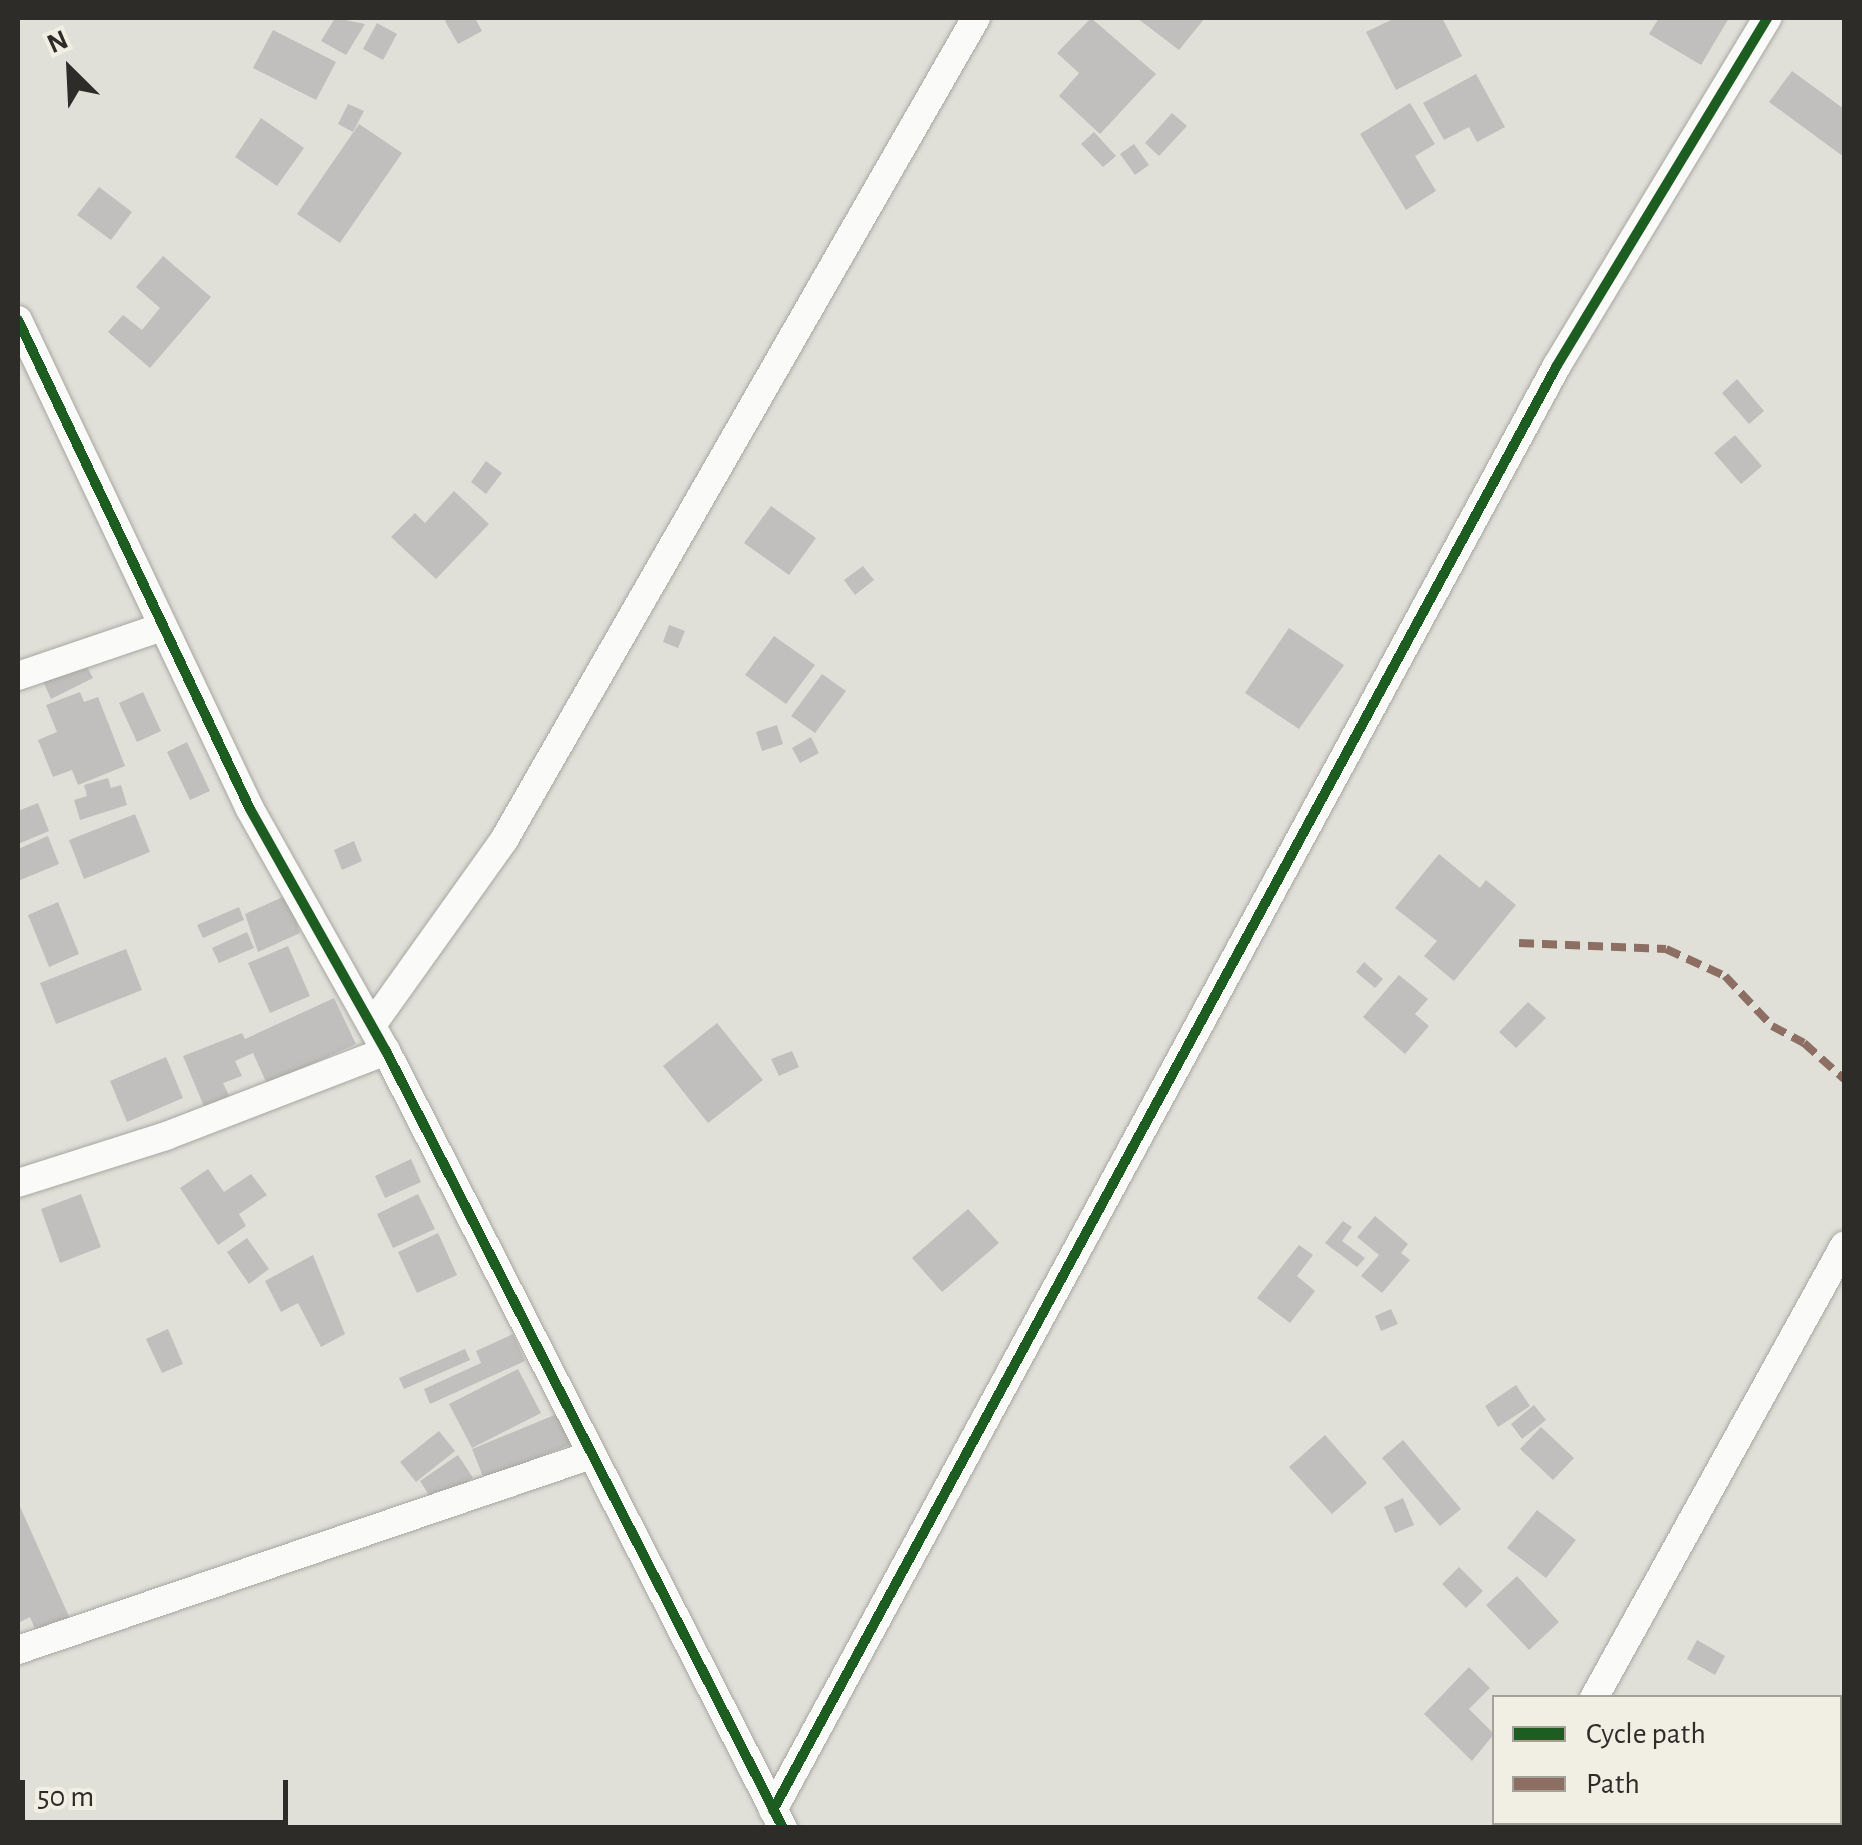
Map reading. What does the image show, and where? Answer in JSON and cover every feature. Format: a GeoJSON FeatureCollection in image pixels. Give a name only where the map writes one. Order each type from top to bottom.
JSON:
{"type":"FeatureCollection","features":[{"type":"Feature","properties":{"kind":"street"},"geometry":{"type":"LineString","coordinates":[[372,1026],[504,840],[976,18]]}},
{"type":"Feature","properties":{"kind":"street"},"geometry":{"type":"LineString","coordinates":[[778,1819],[1556,367],[1768,18]]}},
{"type":"Feature","properties":{"kind":"street"},"geometry":{"type":"LineString","coordinates":[[18,320],[159,628],[250,809],[386,1051],[778,1819]]}},
{"type":"Feature","properties":{"kind":"street"},"geometry":{"type":"LineString","coordinates":[[18,676],[159,628]]}},
{"type":"Feature","properties":{"kind":"street"},"geometry":{"type":"LineString","coordinates":[[18,1183],[166,1136],[386,1051]]}},
{"type":"Feature","properties":{"kind":"street"},"geometry":{"type":"LineString","coordinates":[[1596,1695],[1844,1246]]}},
{"type":"Feature","properties":{"kind":"street"},"geometry":{"type":"LineString","coordinates":[[18,1650],[591,1455]]}},
{"type":"Feature","properties":{"kind":"building"},"geometry":{"type":"Polygon","coordinates":[[[335,18],[365,24],[346,55],[321,41],[335,18]]]}},
{"type":"Feature","properties":{"kind":"building"},"geometry":{"type":"Polygon","coordinates":[[[475,18],[482,31],[458,44],[445,21],[475,18]]]}},
{"type":"Feature","properties":{"kind":"building"},"geometry":{"type":"Polygon","coordinates":[[[1091,18],[1156,74],[1100,134],[1059,96],[1079,73],[1057,53],[1091,18]]]}},
{"type":"Feature","properties":{"kind":"building"},"geometry":{"type":"Polygon","coordinates":[[[1137,18],[1205,18],[1179,50],[1137,18]]]}},
{"type":"Feature","properties":{"kind":"building"},"geometry":{"type":"Polygon","coordinates":[[[1395,18],[1442,18],[1462,56],[1396,90],[1366,32],[1395,18]]]}},
{"type":"Feature","properties":{"kind":"building"},"geometry":{"type":"Polygon","coordinates":[[[1659,18],[1729,18],[1701,65],[1649,34],[1659,18]]]}},
{"type":"Feature","properties":{"kind":"building"},"geometry":{"type":"Polygon","coordinates":[[[377,23],[397,34],[383,60],[363,49],[377,23]]]}},
{"type":"Feature","properties":{"kind":"building"},"geometry":{"type":"Polygon","coordinates":[[[273,30],[336,62],[316,100],[253,68],[273,30]]]}},
{"type":"Feature","properties":{"kind":"building"},"geometry":{"type":"Polygon","coordinates":[[[1792,71],[1844,109],[1844,157],[1769,102],[1792,71]]]}},
{"type":"Feature","properties":{"kind":"building"},"geometry":{"type":"Polygon","coordinates":[[[1476,74],[1505,127],[1477,142],[1469,127],[1444,140],[1423,103],[1476,74]]]}},
{"type":"Feature","properties":{"kind":"building"},"geometry":{"type":"Polygon","coordinates":[[[1410,103],[1435,144],[1415,156],[1436,191],[1406,210],[1360,134],[1410,103]]]}},
{"type":"Feature","properties":{"kind":"building"},"geometry":{"type":"Polygon","coordinates":[[[348,104],[364,111],[353,132],[338,124],[348,104]]]}},
{"type":"Feature","properties":{"kind":"building"},"geometry":{"type":"Polygon","coordinates":[[[1172,113],[1187,126],[1159,156],[1145,143],[1172,113]]]}},
{"type":"Feature","properties":{"kind":"building"},"geometry":{"type":"Polygon","coordinates":[[[261,118],[304,148],[277,186],[235,157],[261,118]]]}},
{"type":"Feature","properties":{"kind":"building"},"geometry":{"type":"Polygon","coordinates":[[[359,124],[402,153],[340,243],[297,214],[359,124]]]}},
{"type":"Feature","properties":{"kind":"building"},"geometry":{"type":"Polygon","coordinates":[[[1094,132],[1116,156],[1103,167],[1081,144],[1094,132]]]}},
{"type":"Feature","properties":{"kind":"building"},"geometry":{"type":"Polygon","coordinates":[[[1134,144],[1149,165],[1135,175],[1120,154],[1134,144]]]}},
{"type":"Feature","properties":{"kind":"building"},"geometry":{"type":"Polygon","coordinates":[[[99,187],[132,212],[111,240],[77,215],[99,187]]]}},
{"type":"Feature","properties":{"kind":"building"},"geometry":{"type":"Polygon","coordinates":[[[163,256],[211,297],[150,368],[108,332],[123,315],[142,330],[160,308],[136,287],[163,256]]]}},
{"type":"Feature","properties":{"kind":"building"},"geometry":{"type":"Polygon","coordinates":[[[1737,379],[1764,411],[1749,424],[1722,393],[1737,379]]]}},
{"type":"Feature","properties":{"kind":"building"},"geometry":{"type":"Polygon","coordinates":[[[1735,435],[1762,466],[1741,484],[1714,453],[1735,435]]]}},
{"type":"Feature","properties":{"kind":"building"},"geometry":{"type":"Polygon","coordinates":[[[486,461],[502,473],[486,494],[471,482],[486,461]]]}},
{"type":"Feature","properties":{"kind":"building"},"geometry":{"type":"Polygon","coordinates":[[[454,491],[489,524],[436,579],[391,537],[415,513],[425,523],[454,491]]]}},
{"type":"Feature","properties":{"kind":"building"},"geometry":{"type":"Polygon","coordinates":[[[771,506],[816,538],[789,575],[744,543],[771,506]]]}},
{"type":"Feature","properties":{"kind":"building"},"geometry":{"type":"Polygon","coordinates":[[[863,566],[874,580],[855,595],[844,580],[863,566]]]}},
{"type":"Feature","properties":{"kind":"building"},"geometry":{"type":"Polygon","coordinates":[[[669,625],[685,631],[678,648],[663,642],[669,625]]]}},
{"type":"Feature","properties":{"kind":"building"},"geometry":{"type":"Polygon","coordinates":[[[1289,628],[1344,665],[1299,729],[1245,693],[1289,628]]]}},
{"type":"Feature","properties":{"kind":"building"},"geometry":{"type":"Polygon","coordinates":[[[774,636],[815,665],[786,704],[745,675],[774,636]]]}},
{"type":"Feature","properties":{"kind":"building"},"geometry":{"type":"Polygon","coordinates":[[[82,657],[93,678],[51,699],[41,677],[82,657]]]}},
{"type":"Feature","properties":{"kind":"building"},"geometry":{"type":"Polygon","coordinates":[[[822,674],[846,691],[815,733],[791,716],[822,674]]]}},
{"type":"Feature","properties":{"kind":"building"},"geometry":{"type":"Polygon","coordinates":[[[80,692],[84,702],[98,697],[125,766],[78,785],[72,770],[53,777],[38,740],[57,732],[46,705],[80,692]]]}},
{"type":"Feature","properties":{"kind":"building"},"geometry":{"type":"Polygon","coordinates":[[[143,692],[161,731],[137,742],[119,703],[143,692]]]}},
{"type":"Feature","properties":{"kind":"building"},"geometry":{"type":"Polygon","coordinates":[[[777,725],[783,744],[762,751],[756,732],[777,725]]]}},
{"type":"Feature","properties":{"kind":"building"},"geometry":{"type":"Polygon","coordinates":[[[811,737],[819,753],[800,763],[792,748],[811,737]]]}},
{"type":"Feature","properties":{"kind":"building"},"geometry":{"type":"Polygon","coordinates":[[[187,742],[210,791],[190,800],[167,752],[187,742]]]}},
{"type":"Feature","properties":{"kind":"building"},"geometry":{"type":"Polygon","coordinates":[[[108,778],[111,788],[121,785],[127,805],[80,820],[74,800],[87,796],[84,785],[108,778]]]}},
{"type":"Feature","properties":{"kind":"building"},"geometry":{"type":"Polygon","coordinates":[[[38,803],[49,831],[18,844],[18,811],[38,803]]]}},
{"type":"Feature","properties":{"kind":"building"},"geometry":{"type":"Polygon","coordinates":[[[135,814],[150,852],[84,879],[69,840],[135,814]]]}},
{"type":"Feature","properties":{"kind":"building"},"geometry":{"type":"Polygon","coordinates":[[[48,836],[59,864],[18,881],[18,849],[48,836]]]}},
{"type":"Feature","properties":{"kind":"building"},"geometry":{"type":"Polygon","coordinates":[[[354,841],[362,861],[342,870],[334,850],[354,841]]]}},
{"type":"Feature","properties":{"kind":"building"},"geometry":{"type":"Polygon","coordinates":[[[1439,854],[1480,888],[1486,880],[1516,905],[1454,981],[1424,956],[1437,941],[1395,908],[1439,854]]]}},
{"type":"Feature","properties":{"kind":"building"},"geometry":{"type":"Polygon","coordinates":[[[287,895],[300,933],[258,952],[245,914],[287,895]]]}},
{"type":"Feature","properties":{"kind":"building"},"geometry":{"type":"Polygon","coordinates":[[[58,902],[79,954],[49,967],[28,915],[58,902]]]}},
{"type":"Feature","properties":{"kind":"building"},"geometry":{"type":"Polygon","coordinates":[[[239,907],[244,920],[203,938],[197,925],[239,907]]]}},
{"type":"Feature","properties":{"kind":"building"},"geometry":{"type":"Polygon","coordinates":[[[247,932],[254,948],[219,963],[212,948],[247,932]]]}},
{"type":"Feature","properties":{"kind":"building"},"geometry":{"type":"Polygon","coordinates":[[[288,946],[310,996],[270,1013],[248,963],[288,946]]]}},
{"type":"Feature","properties":{"kind":"building"},"geometry":{"type":"Polygon","coordinates":[[[126,949],[142,990],[56,1024],[40,983],[126,949]]]}},
{"type":"Feature","properties":{"kind":"building"},"geometry":{"type":"Polygon","coordinates":[[[1364,962],[1383,979],[1375,988],[1356,972],[1364,962]]]}},
{"type":"Feature","properties":{"kind":"building"},"geometry":{"type":"Polygon","coordinates":[[[1399,975],[1428,999],[1415,1014],[1429,1026],[1405,1054],[1363,1017],[1399,975]]]}},
{"type":"Feature","properties":{"kind":"building"},"geometry":{"type":"Polygon","coordinates":[[[334,998],[356,1044],[267,1084],[253,1053],[235,1061],[242,1076],[223,1083],[230,1098],[205,1109],[183,1056],[242,1033],[245,1039],[334,998]]]}},
{"type":"Feature","properties":{"kind":"building"},"geometry":{"type":"Polygon","coordinates":[[[1528,1002],[1546,1018],[1516,1048],[1499,1032],[1528,1002]]]}},
{"type":"Feature","properties":{"kind":"building"},"geometry":{"type":"Polygon","coordinates":[[[717,1023],[763,1080],[708,1123],[663,1066],[717,1023]]]}},
{"type":"Feature","properties":{"kind":"building"},"geometry":{"type":"Polygon","coordinates":[[[792,1051],[799,1067],[779,1076],[771,1059],[792,1051]]]}},
{"type":"Feature","properties":{"kind":"building"},"geometry":{"type":"Polygon","coordinates":[[[166,1057],[183,1098],[127,1122],[110,1081],[166,1057]]]}},
{"type":"Feature","properties":{"kind":"building"},"geometry":{"type":"Polygon","coordinates":[[[411,1159],[421,1182],[385,1198],[375,1176],[411,1159]]]}},
{"type":"Feature","properties":{"kind":"building"},"geometry":{"type":"Polygon","coordinates":[[[208,1169],[224,1192],[251,1174],[267,1195],[239,1214],[246,1226],[218,1245],[180,1188],[208,1169]]]}},
{"type":"Feature","properties":{"kind":"building"},"geometry":{"type":"Polygon","coordinates":[[[81,1194],[101,1247],[60,1263],[41,1209],[81,1194]]]}},
{"type":"Feature","properties":{"kind":"building"},"geometry":{"type":"Polygon","coordinates":[[[418,1194],[435,1229],[393,1248],[377,1214],[418,1194]]]}},
{"type":"Feature","properties":{"kind":"building"},"geometry":{"type":"Polygon","coordinates":[[[968,1209],[999,1243],[942,1292],[912,1258],[968,1209]]]}},
{"type":"Feature","properties":{"kind":"building"},"geometry":{"type":"Polygon","coordinates":[[[1375,1216],[1408,1244],[1401,1253],[1410,1260],[1382,1293],[1361,1276],[1379,1255],[1357,1237],[1375,1216]]]}},
{"type":"Feature","properties":{"kind":"building"},"geometry":{"type":"Polygon","coordinates":[[[1343,1221],[1352,1227],[1342,1241],[1365,1258],[1357,1267],[1325,1243],[1343,1221]]]}},
{"type":"Feature","properties":{"kind":"building"},"geometry":{"type":"Polygon","coordinates":[[[438,1233],[457,1275],[417,1293],[398,1252],[438,1233]]]}},
{"type":"Feature","properties":{"kind":"building"},"geometry":{"type":"Polygon","coordinates":[[[247,1238],[269,1269],[249,1284],[227,1252],[247,1238]]]}},
{"type":"Feature","properties":{"kind":"building"},"geometry":{"type":"Polygon","coordinates":[[[1299,1245],[1313,1255],[1297,1276],[1315,1291],[1290,1323],[1257,1298],[1299,1245]]]}},
{"type":"Feature","properties":{"kind":"building"},"geometry":{"type":"Polygon","coordinates":[[[313,1255],[345,1334],[321,1347],[298,1303],[281,1312],[265,1281],[313,1255]]]}},
{"type":"Feature","properties":{"kind":"building"},"geometry":{"type":"Polygon","coordinates":[[[1391,1309],[1398,1324],[1381,1331],[1375,1316],[1391,1309]]]}},
{"type":"Feature","properties":{"kind":"building"},"geometry":{"type":"Polygon","coordinates":[[[168,1329],[183,1364],[162,1373],[146,1339],[168,1329]]]}},
{"type":"Feature","properties":{"kind":"building"},"geometry":{"type":"Polygon","coordinates":[[[513,1334],[525,1361],[430,1404],[424,1389],[481,1363],[476,1351],[513,1334]]]}},
{"type":"Feature","properties":{"kind":"building"},"geometry":{"type":"Polygon","coordinates":[[[465,1349],[470,1360],[404,1389],[399,1378],[465,1349]]]}},
{"type":"Feature","properties":{"kind":"building"},"geometry":{"type":"Polygon","coordinates":[[[518,1369],[541,1413],[472,1448],[449,1404],[518,1369]]]}},
{"type":"Feature","properties":{"kind":"building"},"geometry":{"type":"Polygon","coordinates":[[[1516,1385],[1530,1406],[1498,1427],[1485,1406],[1516,1385]]]}},
{"type":"Feature","properties":{"kind":"building"},"geometry":{"type":"Polygon","coordinates":[[[1534,1405],[1546,1420],[1522,1439],[1511,1424],[1534,1405]]]}},
{"type":"Feature","properties":{"kind":"building"},"geometry":{"type":"Polygon","coordinates":[[[569,1409],[582,1440],[484,1479],[472,1449],[569,1409]]]}},
{"type":"Feature","properties":{"kind":"building"},"geometry":{"type":"Polygon","coordinates":[[[1541,1427],[1574,1458],[1553,1480],[1520,1449],[1541,1427]]]}},
{"type":"Feature","properties":{"kind":"building"},"geometry":{"type":"Polygon","coordinates":[[[439,1431],[455,1451],[416,1482],[400,1462],[439,1431]]]}},
{"type":"Feature","properties":{"kind":"building"},"geometry":{"type":"Polygon","coordinates":[[[1325,1435],[1367,1483],[1332,1514],[1289,1467],[1325,1435]]]}},
{"type":"Feature","properties":{"kind":"building"},"geometry":{"type":"Polygon","coordinates":[[[1403,1440],[1461,1509],[1440,1526],[1382,1458],[1403,1440]]]}},
{"type":"Feature","properties":{"kind":"building"},"geometry":{"type":"Polygon","coordinates":[[[458,1455],[473,1478],[434,1503],[420,1481],[458,1455]]]}},
{"type":"Feature","properties":{"kind":"building"},"geometry":{"type":"Polygon","coordinates":[[[1403,1498],[1414,1525],[1395,1533],[1384,1507],[1403,1498]]]}},
{"type":"Feature","properties":{"kind":"building"},"geometry":{"type":"Polygon","coordinates":[[[18,1502],[71,1621],[38,1636],[30,1617],[18,1623],[18,1502]]]}},
{"type":"Feature","properties":{"kind":"building"},"geometry":{"type":"Polygon","coordinates":[[[1537,1510],[1576,1540],[1546,1578],[1507,1548],[1537,1510]]]}},
{"type":"Feature","properties":{"kind":"building"},"geometry":{"type":"Polygon","coordinates":[[[1459,1567],[1483,1591],[1466,1608],[1442,1584],[1459,1567]]]}},
{"type":"Feature","properties":{"kind":"building"},"geometry":{"type":"Polygon","coordinates":[[[1517,1576],[1559,1622],[1529,1650],[1486,1605],[1517,1576]]]}},
{"type":"Feature","properties":{"kind":"building"},"geometry":{"type":"Polygon","coordinates":[[[1697,1640],[1725,1656],[1715,1675],[1687,1659],[1697,1640]]]}},
{"type":"Feature","properties":{"kind":"building"},"geometry":{"type":"Polygon","coordinates":[[[1469,1667],[1490,1688],[1469,1709],[1492,1736],[1472,1761],[1424,1714],[1469,1667]]]}},
{"type":"Feature","properties":{"kind":"marked path"},"geometry":{"type":"LineString","coordinates":[[1519,943],[1666,949],[1725,976],[1772,1026],[1804,1043],[1844,1079]]}},
{"type":"Feature","properties":{"kind":"cycle path"},"geometry":{"type":"LineString","coordinates":[[773,1810],[1556,367],[1767,18]]}},
{"type":"Feature","properties":{"kind":"cycle path"},"geometry":{"type":"LineString","coordinates":[[18,320],[250,809],[386,1051],[783,1828]]}}]}
